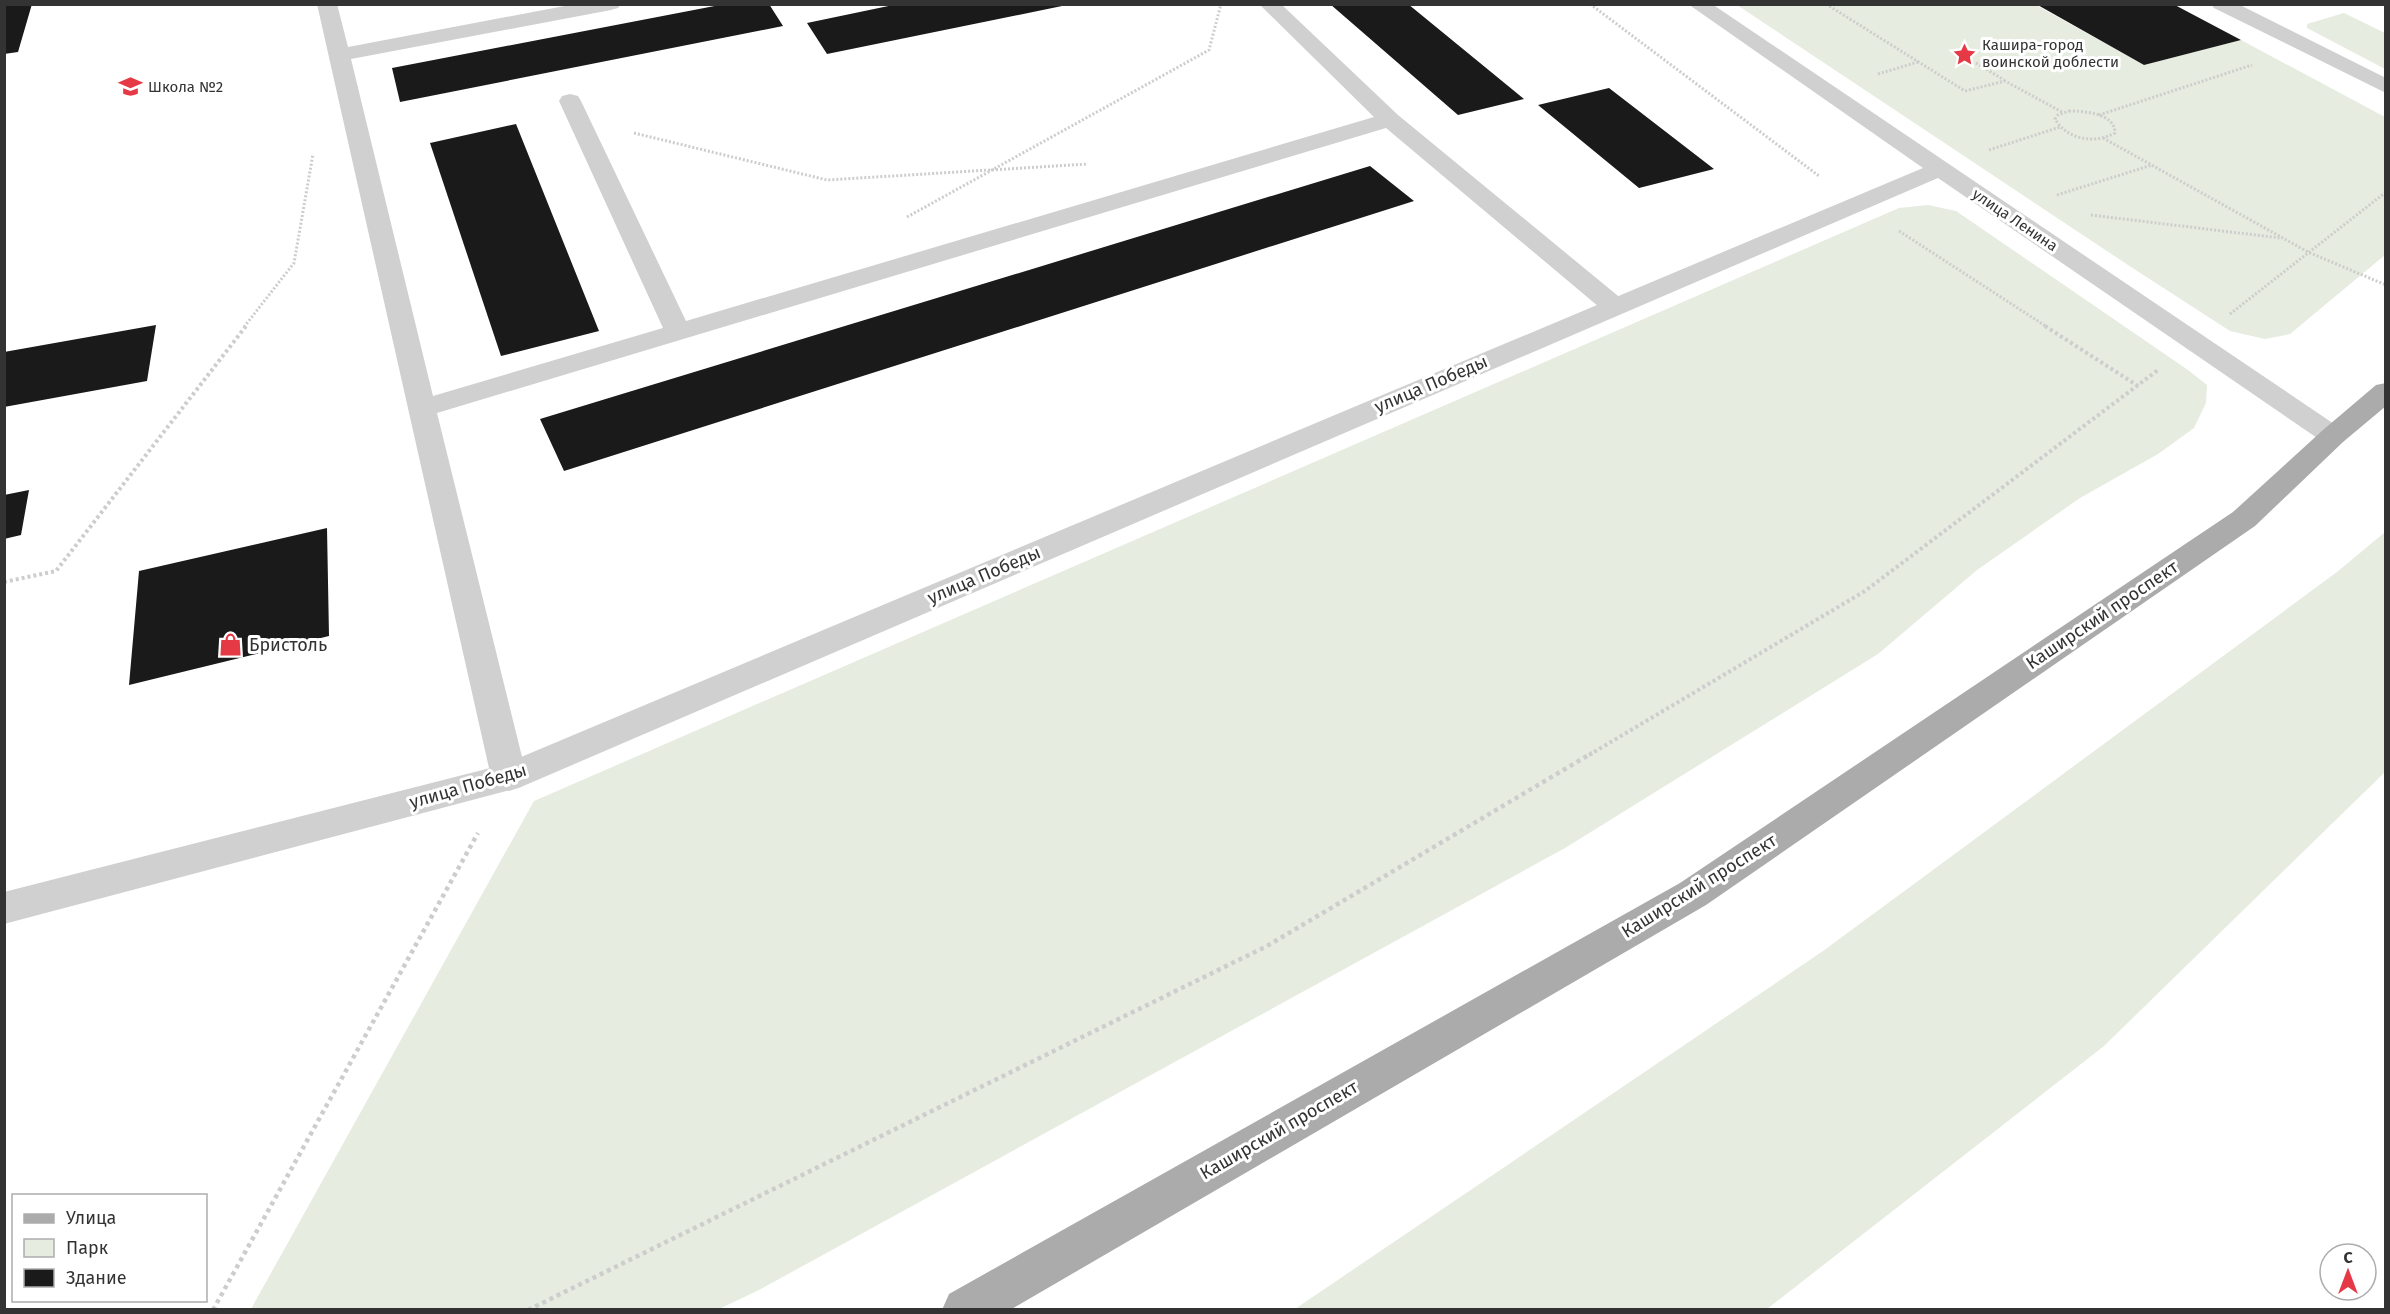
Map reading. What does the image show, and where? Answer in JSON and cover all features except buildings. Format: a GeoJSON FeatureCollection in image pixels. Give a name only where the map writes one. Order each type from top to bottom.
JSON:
{"type":"FeatureCollection","features":[{"type":"Feature","properties":{"kind":"main road","name":"Каширский проспект"},"geometry":{"type":"LineString","coordinates":[[965,1310],[1693,894],[2244,519],[2385,391]]}},
{"type":"Feature","properties":{"kind":"street"},"geometry":{"type":"LineString","coordinates":[[327,4],[509,777]]}},
{"type":"Feature","properties":{"kind":"street"},"geometry":{"type":"LineString","coordinates":[[339,55],[611,4]]}},
{"type":"Feature","properties":{"kind":"street"},"geometry":{"type":"LineString","coordinates":[[1269,4],[1390,120],[1614,306]]}},
{"type":"Feature","properties":{"kind":"street","name":"улица Ленина"},"geometry":{"type":"LineString","coordinates":[[1698,4],[2333,436]]}},
{"type":"Feature","properties":{"kind":"street"},"geometry":{"type":"LineString","coordinates":[[2221,4],[2385,87]]}},
{"type":"Feature","properties":{"kind":"street"},"geometry":{"type":"LineString","coordinates":[[575,110],[678,331]]}},
{"type":"Feature","properties":{"kind":"street"},"geometry":{"type":"LineString","coordinates":[[422,408],[1390,120]]}},
{"type":"Feature","properties":{"kind":"street","name":"улица Победы"},"geometry":{"type":"LineString","coordinates":[[4,908],[509,777],[1940,169]]}},
{"type":"Feature","properties":{"kind":"path"},"geometry":{"type":"LineString","coordinates":[[900,221],[1209,50],[1221,4]]}},
{"type":"Feature","properties":{"kind":"path"},"geometry":{"type":"LineString","coordinates":[[1590,4],[1856,203],[2138,386]]}},
{"type":"Feature","properties":{"kind":"path"},"geometry":{"type":"LineString","coordinates":[[1826,4],[1965,91],[2005,81]]}},
{"type":"Feature","properties":{"kind":"path"},"geometry":{"type":"LineString","coordinates":[[2098,115],[2262,61]]}},
{"type":"Feature","properties":{"kind":"path"},"geometry":{"type":"LineString","coordinates":[[1884,82],[1874,76],[1918,62]]}},
{"type":"Feature","properties":{"kind":"path"},"geometry":{"type":"LineString","coordinates":[[1976,63],[2062,112],[2079,111],[2107,119],[2115,128],[2115,133],[2103,138],[2084,138],[2060,127],[2055,118],[2062,112]]}},
{"type":"Feature","properties":{"kind":"path"},"geometry":{"type":"LineString","coordinates":[[575,110],[827,180],[1096,163]]}},
{"type":"Feature","properties":{"kind":"path"},"geometry":{"type":"LineString","coordinates":[[1999,157],[1989,150],[2060,127]]}},
{"type":"Feature","properties":{"kind":"path"},"geometry":{"type":"LineString","coordinates":[[2103,138],[2308,252],[2385,285]]}},
{"type":"Feature","properties":{"kind":"path"},"geometry":{"type":"LineString","coordinates":[[4,582],[56,571],[294,263],[314,153]]}},
{"type":"Feature","properties":{"kind":"path"},"geometry":{"type":"LineString","coordinates":[[2066,200],[2057,195],[2152,165]]}},
{"type":"Feature","properties":{"kind":"path"},"geometry":{"type":"LineString","coordinates":[[528,1310],[1268,946],[1865,591],[2138,386],[2385,192]]}},
{"type":"Feature","properties":{"kind":"path"},"geometry":{"type":"LineString","coordinates":[[2084,211],[2094,217],[2284,239]]}},
{"type":"Feature","properties":{"kind":"path"},"geometry":{"type":"LineString","coordinates":[[213,1310],[509,777]]}},
{"type":"Feature","properties":{"kind":"green space"},"geometry":{"type":"Polygon","coordinates":[[[1737,5],[2036,5],[2144,65],[2241,40],[2385,117],[2385,255],[2290,334],[2265,339],[2230,331],[1737,5]]]}},
{"type":"Feature","properties":{"kind":"green space"},"geometry":{"type":"Polygon","coordinates":[[[2344,13],[2385,33],[2385,69],[2307,28],[2307,24],[2344,13]]]}},
{"type":"Feature","properties":{"kind":"green space"},"geometry":{"type":"Polygon","coordinates":[[[1928,205],[1956,211],[2188,370],[2207,385],[2206,403],[2194,428],[2158,454],[2080,498],[1977,570],[1878,654],[1565,848],[759,1290],[719,1309],[251,1309],[534,801],[1899,208],[1928,205]]]}},
{"type":"Feature","properties":{"kind":"green space"},"geometry":{"type":"Polygon","coordinates":[[[2385,532],[2385,772],[2104,1046],[1767,1309],[1295,1309],[1823,951],[2337,572],[2385,532]]]}},
{"type":"Feature","properties":{"kind":"place","name":"Кашира-город воинской доблести"},"geometry":{"type":"Point","coordinates":[1964,54]}},
{"type":"Feature","properties":{"kind":"place","name":"Школа №2"},"geometry":{"type":"Point","coordinates":[130,87]}},
{"type":"Feature","properties":{"kind":"place","name":"Бристоль"},"geometry":{"type":"Point","coordinates":[231,645]}}]}
